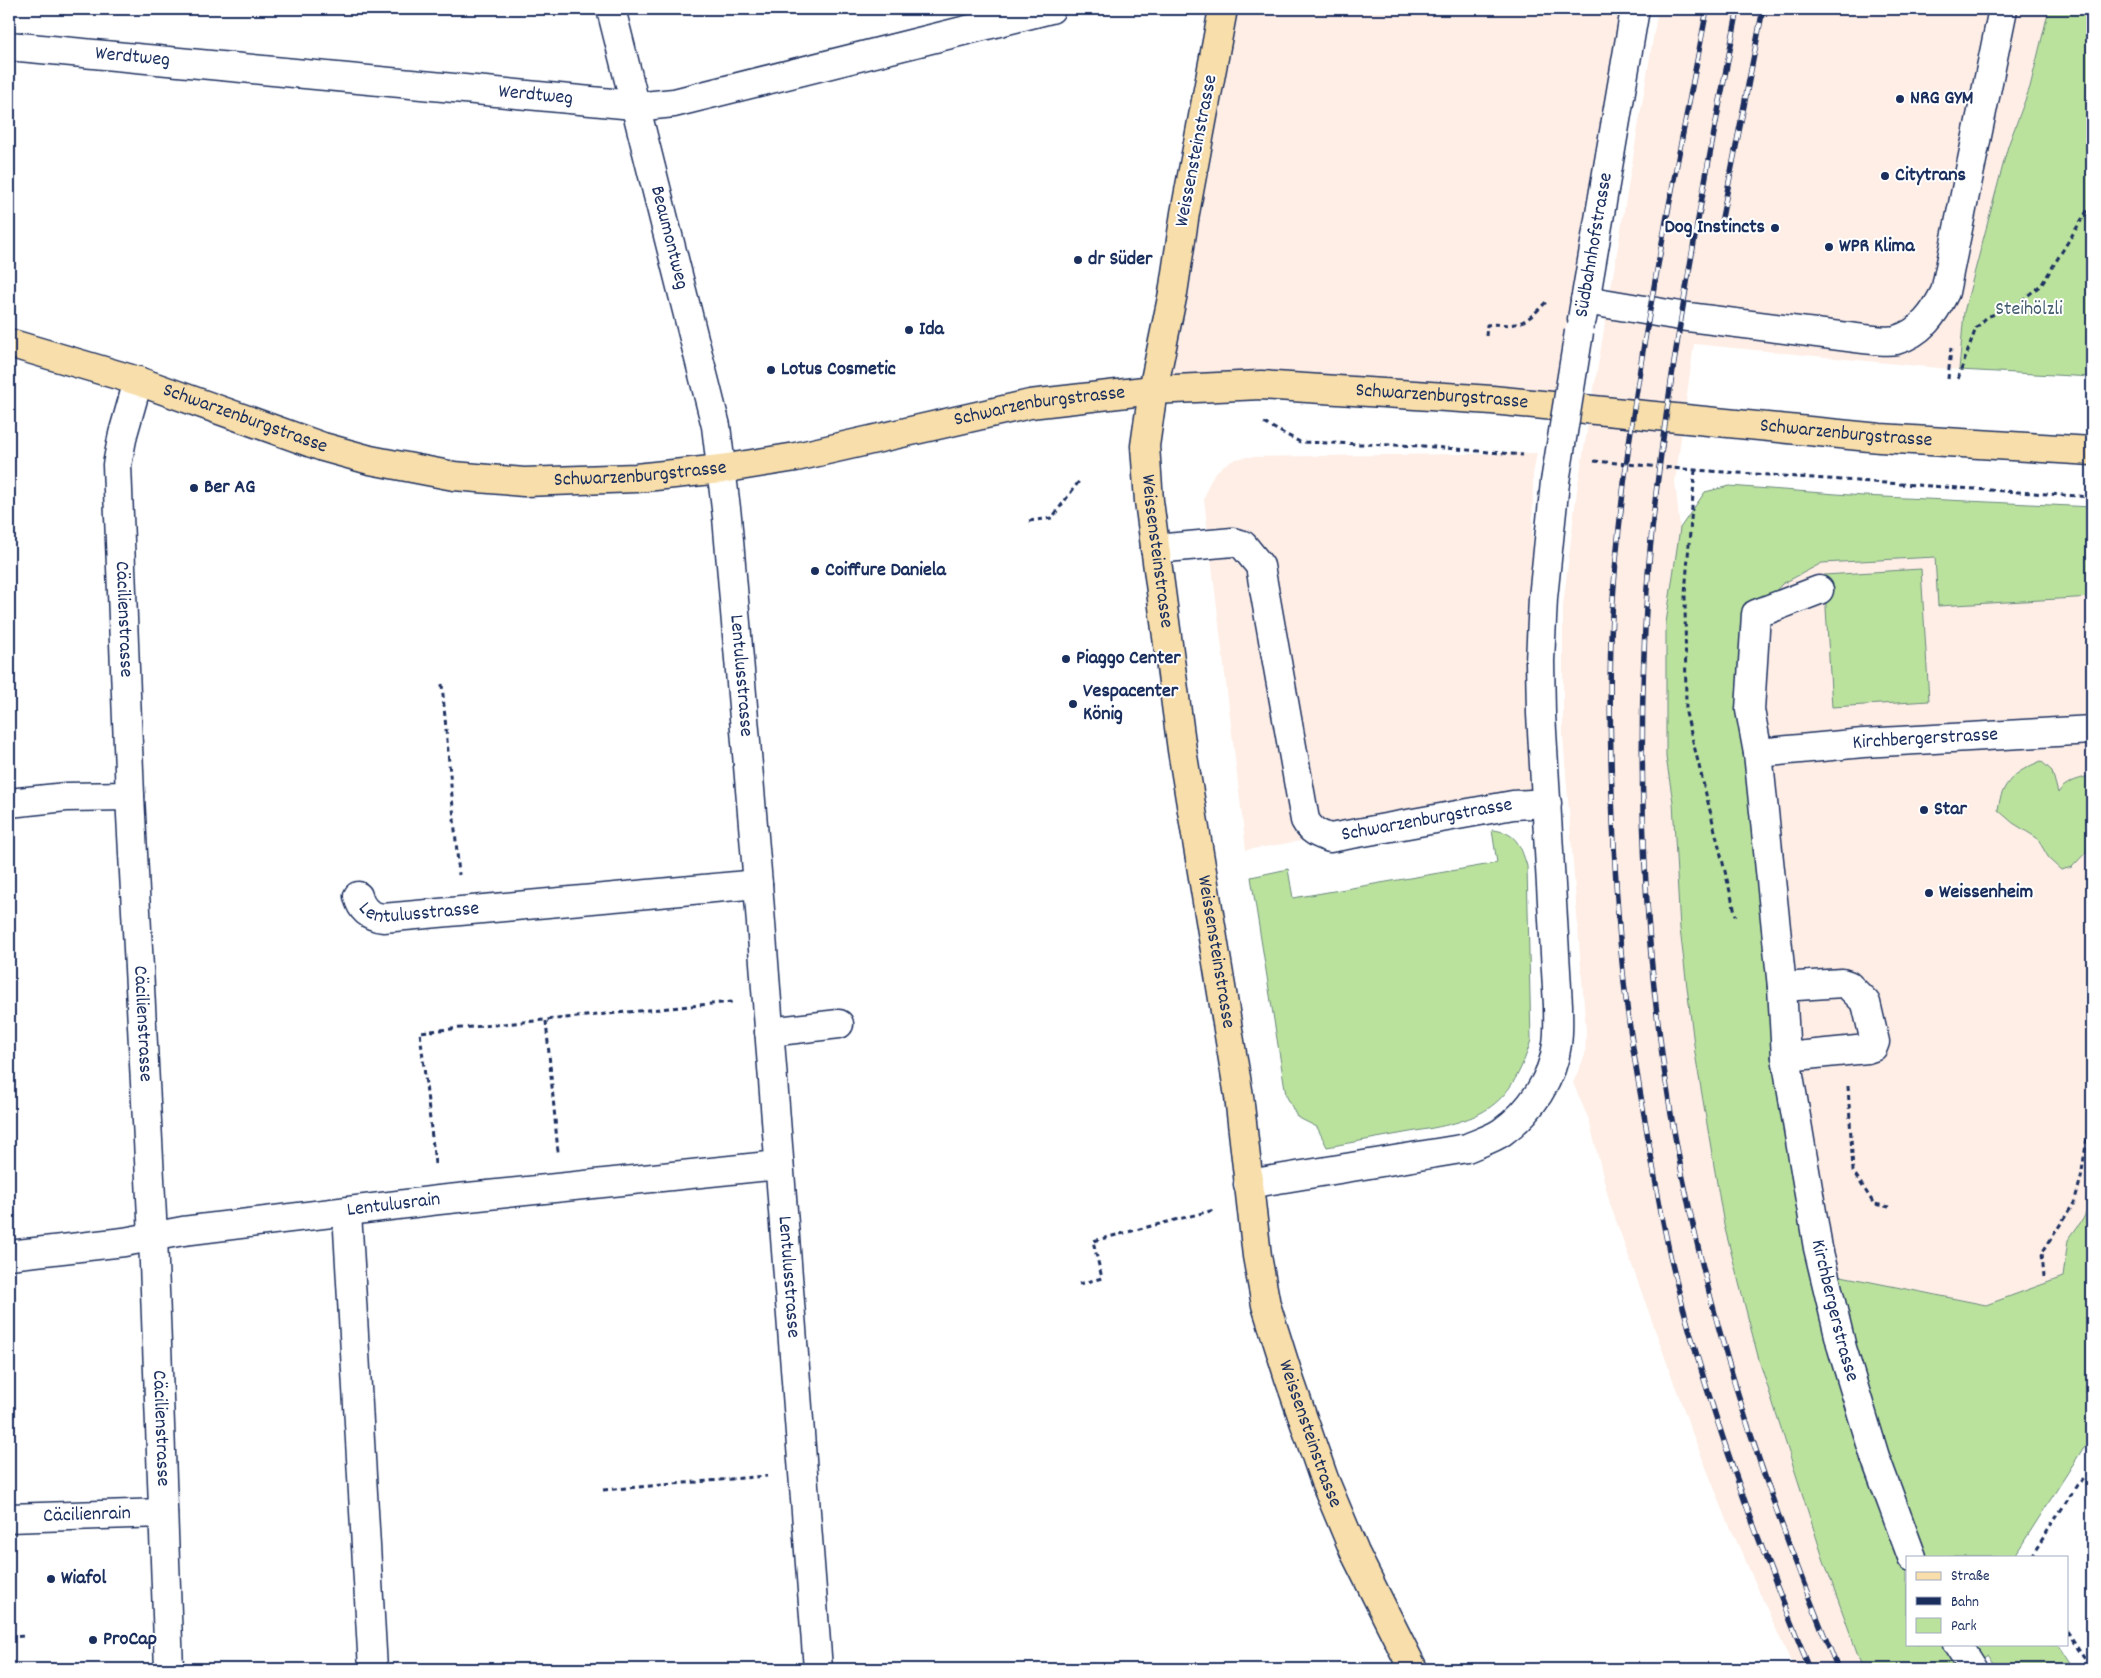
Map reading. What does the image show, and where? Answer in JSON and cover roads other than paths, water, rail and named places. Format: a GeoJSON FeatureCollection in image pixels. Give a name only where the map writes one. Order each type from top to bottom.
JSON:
{"type":"FeatureCollection","features":[{"type":"Feature","properties":{"kind":"main road","name":"Weissensteinstrasse"},"geometry":{"type":"LineString","coordinates":[[1223,9],[1153,390],[1145,446],[1147,486],[1182,750],[1239,1096],[1257,1256],[1266,1306],[1324,1479],[1355,1553],[1414,1669]]}},
{"type":"Feature","properties":{"kind":"main road","name":"Schwarzenburgstrasse"},"geometry":{"type":"LineString","coordinates":[[9,343],[138,381],[323,447],[370,460],[454,476],[524,482],[636,478],[721,469],[796,457],[1022,406],[1153,390],[1261,384],[1492,400],[1870,437],[2092,452]]}},
{"type":"Feature","properties":{"kind":"street","name":"Beaumontweg"},"geometry":{"type":"LineString","coordinates":[[611,9],[716,426],[721,469]]}},
{"type":"Feature","properties":{"kind":"street","name":"Werdtweg"},"geometry":{"type":"LineString","coordinates":[[9,46],[634,105],[674,103],[1051,9]]}},
{"type":"Feature","properties":{"kind":"street","name":"Südbahnhofstrasse"},"geometry":{"type":"LineString","coordinates":[[1547,803],[1541,714],[1542,598],[1555,482],[1635,9]]}},
{"type":"Feature","properties":{"kind":"street"},"geometry":{"type":"LineString","coordinates":[[1585,300],[1680,316],[1864,339],[1895,340],[1917,330],[1934,315],[1945,292],[2003,9]]}},
{"type":"Feature","properties":{"kind":"street","name":"Cäcilienstrasse"},"geometry":{"type":"LineString","coordinates":[[138,381],[118,465],[130,796],[153,1236],[169,1669]]}},
{"type":"Feature","properties":{"kind":"street","name":"Lentulusstrasse"},"geometry":{"type":"LineString","coordinates":[[721,469],[727,517],[758,884],[818,1669]]}},
{"type":"Feature","properties":{"kind":"street","name":"Schwarzenburgstrasse"},"geometry":{"type":"LineString","coordinates":[[1155,549],[1233,542],[1243,545],[1260,566],[1305,820],[1310,828],[1319,835],[1330,838],[1513,806],[1547,803]]}},
{"type":"Feature","properties":{"kind":"street","name":"Kirchbergerstrasse"},"geometry":{"type":"LineString","coordinates":[[1819,590],[1756,614],[1750,710],[1758,753],[1782,987],[1786,1057],[1818,1248],[1842,1348],[1875,1457],[1912,1556]]}},
{"type":"Feature","properties":{"kind":"street","name":"Kirchbergerstrasse"},"geometry":{"type":"LineString","coordinates":[[1758,753],[1863,743],[2092,730]]}},
{"type":"Feature","properties":{"kind":"street"},"geometry":{"type":"LineString","coordinates":[[9,803],[66,797],[130,796]]}},
{"type":"Feature","properties":{"kind":"street"},"geometry":{"type":"LineString","coordinates":[[1248,1184],[1467,1148],[1500,1133],[1521,1117],[1538,1095],[1549,1076],[1557,1045],[1558,1005],[1547,803]]}},
{"type":"Feature","properties":{"kind":"street","name":"Lentulusstrasse"},"geometry":{"type":"LineString","coordinates":[[358,896],[363,908],[376,917],[758,884]]}},
{"type":"Feature","properties":{"kind":"street"},"geometry":{"type":"LineString","coordinates":[[1782,987],[1842,983],[1848,985],[1866,1003],[1875,1042],[1873,1048],[1867,1050],[1786,1057]]}},
{"type":"Feature","properties":{"kind":"street"},"geometry":{"type":"LineString","coordinates":[[769,1032],[839,1024]]}},
{"type":"Feature","properties":{"kind":"street","name":"Lentulusrain"},"geometry":{"type":"LineString","coordinates":[[9,1255],[124,1242],[153,1236],[439,1200],[560,1186],[779,1165]]}},
{"type":"Feature","properties":{"kind":"street"},"geometry":{"type":"LineString","coordinates":[[347,1212],[373,1669]]}},
{"type":"Feature","properties":{"kind":"street","name":"Cäcilienrain"},"geometry":{"type":"LineString","coordinates":[[9,1518],[163,1513]]}},
{"type":"Feature","properties":{"kind":"street"},"geometry":{"type":"LineString","coordinates":[[1958,1646],[1972,1669]]}},
{"type":"Feature","properties":{"kind":"railway"},"geometry":{"type":"LineString","coordinates":[[1707,9],[1663,235],[1637,386],[1618,539],[1612,615],[1610,682],[1611,772],[1616,883],[1630,1032],[1667,1242],[1677,1286],[1725,1445],[1774,1580],[1810,1669]]}},
{"type":"Feature","properties":{"kind":"railway"},"geometry":{"type":"LineString","coordinates":[[1738,9],[1709,156],[1683,304],[1653,519],[1647,589],[1642,746],[1647,904],[1663,1062],[1675,1139],[1705,1274],[1736,1389],[1754,1446],[1794,1558],[1838,1669]]}},
{"type":"Feature","properties":{"kind":"railway"},"geometry":{"type":"LineString","coordinates":[[1720,228],[1763,9]]}},
{"type":"Feature","properties":{"kind":"place","name":"NRG GYM"},"geometry":{"type":"Point","coordinates":[1900,99]}},
{"type":"Feature","properties":{"kind":"place","name":"Citytrans"},"geometry":{"type":"Point","coordinates":[1885,176]}},
{"type":"Feature","properties":{"kind":"place","name":"Dog Instincts"},"geometry":{"type":"Point","coordinates":[1775,228]}},
{"type":"Feature","properties":{"kind":"place","name":"WPR Klima"},"geometry":{"type":"Point","coordinates":[1829,247]}},
{"type":"Feature","properties":{"kind":"place","name":"dr Süder"},"geometry":{"type":"Point","coordinates":[1078,260]}},
{"type":"Feature","properties":{"kind":"place","name":"Ida"},"geometry":{"type":"Point","coordinates":[909,330]}},
{"type":"Feature","properties":{"kind":"place","name":"Lotus Cosmetic"},"geometry":{"type":"Point","coordinates":[771,370]}},
{"type":"Feature","properties":{"kind":"place","name":"Ber AG"},"geometry":{"type":"Point","coordinates":[194,488]}},
{"type":"Feature","properties":{"kind":"place","name":"Coiffure Daniela"},"geometry":{"type":"Point","coordinates":[815,571]}},
{"type":"Feature","properties":{"kind":"place","name":"Piaggo Center"},"geometry":{"type":"Point","coordinates":[1066,659]}},
{"type":"Feature","properties":{"kind":"place","name":"Vespacenter König"},"geometry":{"type":"Point","coordinates":[1073,704]}},
{"type":"Feature","properties":{"kind":"place","name":"Star"},"geometry":{"type":"Point","coordinates":[1924,810]}},
{"type":"Feature","properties":{"kind":"place","name":"Weissenheim"},"geometry":{"type":"Point","coordinates":[1929,893]}},
{"type":"Feature","properties":{"kind":"place","name":"Wiafol"},"geometry":{"type":"Point","coordinates":[51,1579]}},
{"type":"Feature","properties":{"kind":"place","name":"ProCap"},"geometry":{"type":"Point","coordinates":[93,1640]}},
{"type":"Feature","properties":{"kind":"park label","name":"Steihölzli"},"geometry":{"type":"Point","coordinates":[2029,310]}}]}
